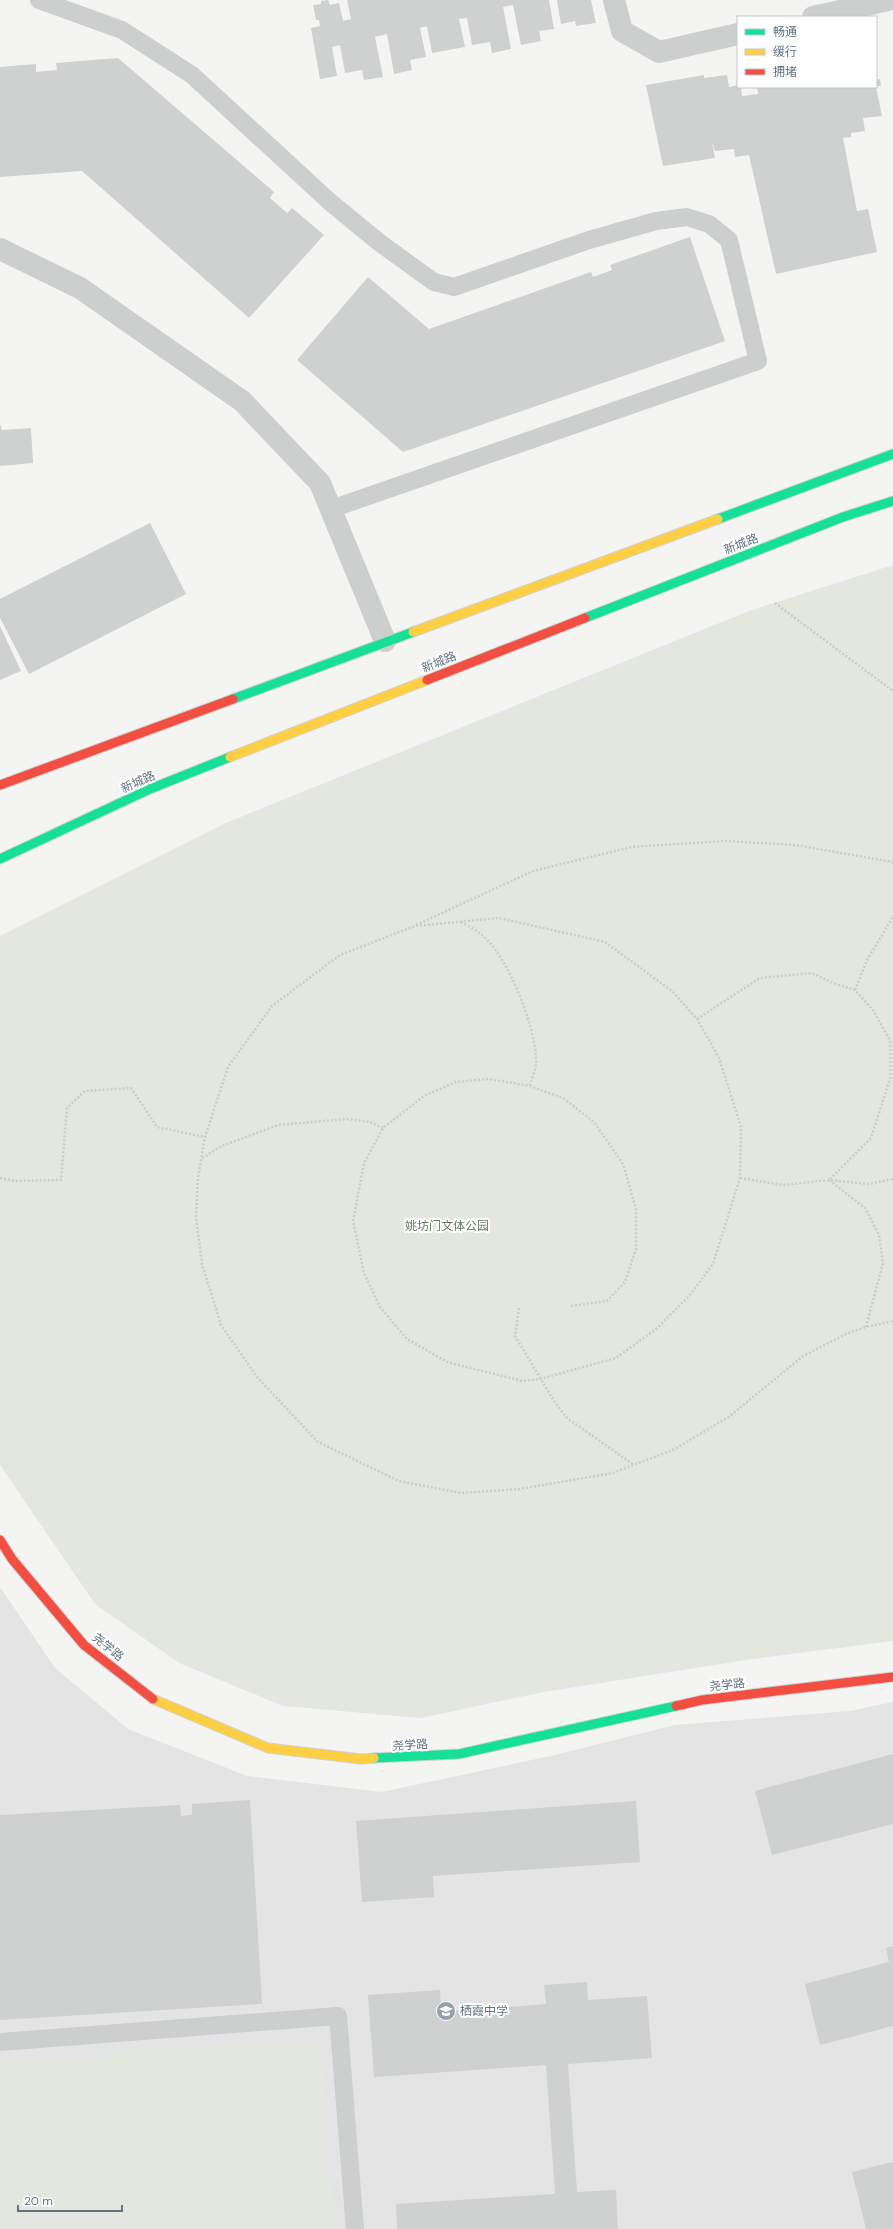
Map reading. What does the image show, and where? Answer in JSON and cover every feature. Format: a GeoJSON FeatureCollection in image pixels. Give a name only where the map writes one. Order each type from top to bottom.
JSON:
{"type":"FeatureCollection","features":[{"type":"Feature","properties":{"kind":"main road"},"geometry":{"type":"LineString","coordinates":[[0,785],[385,641],[893,454]]}},
{"type":"Feature","properties":{"kind":"main road","name":"新城路"},"geometry":{"type":"LineString","coordinates":[[0,859],[150,789],[742,556],[843,517],[893,501]]}},
{"type":"Feature","properties":{"kind":"main road","name":"尧学路"},"geometry":{"type":"LineString","coordinates":[[0,1540],[12,1559],[84,1645],[154,1700],[268,1748],[361,1759],[459,1754],[702,1700],[831,1686],[893,1677]]}},
{"type":"Feature","properties":{"kind":"street"},"geometry":{"type":"LineString","coordinates":[[614,0],[622,31],[659,52],[737,34]]}},
{"type":"Feature","properties":{"kind":"street"},"geometry":{"type":"LineString","coordinates":[[817,16],[888,0]]}},
{"type":"Feature","properties":{"kind":"street"},"geometry":{"type":"LineString","coordinates":[[0,249],[80,288],[242,401],[320,483],[385,641]]}},
{"type":"Feature","properties":{"kind":"lane"},"geometry":{"type":"LineString","coordinates":[[39,0],[122,30],[192,75],[330,202],[380,243],[434,282],[454,287],[589,240],[656,221],[688,217],[709,224],[729,240],[758,361],[331,509]]}},
{"type":"Feature","properties":{"kind":"lane"},"geometry":{"type":"LineString","coordinates":[[0,2042],[338,2016],[355,2229]]}},
{"type":"Feature","properties":{"kind":"path"},"geometry":{"type":"LineString","coordinates":[[775,603],[893,691]]}},
{"type":"Feature","properties":{"kind":"path"},"geometry":{"type":"LineString","coordinates":[[893,862],[795,845],[726,841],[631,847],[533,871],[415,926],[340,955],[272,1006],[228,1067],[205,1137],[198,1178],[197,1225],[202,1264],[221,1325],[257,1377],[318,1442],[399,1481],[461,1493],[520,1489],[564,1483],[613,1473],[634,1466],[675,1449],[730,1416],[803,1356],[846,1334],[866,1327],[893,1321]]}},
{"type":"Feature","properties":{"kind":"path"},"geometry":{"type":"LineString","coordinates":[[855,990],[867,960],[893,917]]}},
{"type":"Feature","properties":{"kind":"path"},"geometry":{"type":"LineString","coordinates":[[415,926],[499,918],[605,942],[672,991],[697,1019],[719,1058],[741,1127],[740,1178],[713,1264],[689,1296],[656,1329],[616,1358],[540,1379],[522,1381],[447,1362],[407,1339],[380,1307],[364,1273],[353,1221],[364,1163],[383,1128],[424,1096],[456,1082],[489,1079],[530,1086],[563,1098],[594,1122],[623,1164],[636,1209],[636,1249],[625,1282],[607,1301],[571,1306]]}},
{"type":"Feature","properties":{"kind":"path"},"geometry":{"type":"LineString","coordinates":[[460,922],[483,935],[500,958],[520,992],[530,1027],[536,1060],[530,1086]]}},
{"type":"Feature","properties":{"kind":"path"},"geometry":{"type":"LineString","coordinates":[[697,1019],[760,978],[812,973],[833,983],[855,990],[873,1010],[893,1045]]}},
{"type":"Feature","properties":{"kind":"path"},"geometry":{"type":"LineString","coordinates":[[829,1180],[872,1138],[890,1079],[890,1041]]}},
{"type":"Feature","properties":{"kind":"path"},"geometry":{"type":"LineString","coordinates":[[0,1178],[15,1181],[61,1180],[67,1108],[85,1091],[131,1088],[157,1127],[205,1137]]}},
{"type":"Feature","properties":{"kind":"path"},"geometry":{"type":"LineString","coordinates":[[201,1158],[222,1146],[278,1125],[347,1119],[370,1122],[383,1128]]}},
{"type":"Feature","properties":{"kind":"path"},"geometry":{"type":"LineString","coordinates":[[740,1178],[783,1185],[829,1180],[869,1184],[893,1179]]}},
{"type":"Feature","properties":{"kind":"path"},"geometry":{"type":"LineString","coordinates":[[829,1180],[866,1208],[879,1235],[883,1263],[866,1327]]}},
{"type":"Feature","properties":{"kind":"path"},"geometry":{"type":"LineString","coordinates":[[519,1308],[515,1336],[540,1379],[567,1418],[634,1466]]}},
{"type":"Feature","properties":{"kind":"shaded area","name":"栖霞中学"},"geometry":{"type":"Polygon","coordinates":[[[0,1587],[55,1668],[128,1729],[247,1776],[382,1792],[546,1757],[675,1725],[850,1711],[893,1702],[893,2229],[0,2229],[0,1587]]]}},
{"type":"Feature","properties":{"kind":"green space","name":"姚坊门文体公园"},"geometry":{"type":"Polygon","coordinates":[[[893,565],[893,1641],[752,1659],[544,1692],[420,1718],[283,1706],[179,1663],[95,1604],[0,1465],[0,936],[228,822],[749,611],[893,565]]]}},
{"type":"Feature","properties":{"kind":"green space"},"geometry":{"type":"Polygon","coordinates":[[[321,2036],[335,2229],[0,2229],[0,2060],[321,2036]]]}},
{"type":"Feature","properties":{"kind":"building"},"geometry":{"type":"Polygon","coordinates":[[[328,0],[330,5],[339,3],[343,21],[351,19],[347,0],[549,0],[554,29],[539,31],[541,41],[521,45],[513,5],[503,7],[511,49],[492,53],[490,42],[472,45],[467,18],[459,19],[465,47],[432,53],[427,26],[420,28],[426,57],[410,60],[412,70],[394,74],[387,34],[375,37],[383,77],[364,80],[362,70],[345,73],[340,45],[332,47],[337,76],[320,79],[311,28],[320,26],[319,20],[316,20],[313,5],[321,4],[321,1],[328,0]]]}},
{"type":"Feature","properties":{"kind":"building"},"geometry":{"type":"Polygon","coordinates":[[[557,0],[591,0],[596,23],[576,26],[575,21],[561,24],[557,0]]]}},
{"type":"Feature","properties":{"kind":"building"},"geometry":{"type":"Polygon","coordinates":[[[118,58],[274,192],[270,198],[287,213],[292,208],[324,235],[249,318],[82,171],[0,177],[0,67],[36,64],[36,72],[57,70],[56,63],[118,58]]]}},
{"type":"Feature","properties":{"kind":"building"},"geometry":{"type":"Polygon","coordinates":[[[704,75],[704,78],[727,75],[729,87],[737,85],[737,88],[741,88],[742,96],[758,94],[757,88],[876,88],[882,116],[863,118],[865,131],[851,133],[851,137],[843,138],[857,211],[868,209],[877,252],[776,274],[749,155],[735,157],[734,149],[715,151],[712,142],[715,158],[663,166],[646,85],[704,75]]]}},
{"type":"Feature","properties":{"kind":"building"},"geometry":{"type":"Polygon","coordinates":[[[880,79],[881,86],[877,86],[877,80],[880,79]]]}},
{"type":"Feature","properties":{"kind":"building"},"geometry":{"type":"Polygon","coordinates":[[[690,237],[725,341],[403,452],[297,360],[368,277],[429,329],[591,272],[593,277],[612,270],[610,265],[690,237]]]}},
{"type":"Feature","properties":{"kind":"building"},"geometry":{"type":"Polygon","coordinates":[[[0,424],[2,430],[31,428],[33,463],[0,466],[0,424]]]}},
{"type":"Feature","properties":{"kind":"building"},"geometry":{"type":"Polygon","coordinates":[[[150,523],[186,594],[29,674],[0,618],[0,599],[150,523]]]}},
{"type":"Feature","properties":{"kind":"building"},"geometry":{"type":"Polygon","coordinates":[[[0,626],[21,671],[0,680],[0,626]]]}},
{"type":"Feature","properties":{"kind":"building"},"geometry":{"type":"Polygon","coordinates":[[[893,1754],[893,1824],[772,1855],[755,1791],[893,1754]]]}},
{"type":"Feature","properties":{"kind":"building"},"geometry":{"type":"Polygon","coordinates":[[[250,1800],[262,2004],[0,2020],[0,1815],[180,1805],[181,1816],[192,1815],[192,1804],[250,1800]]]}},
{"type":"Feature","properties":{"kind":"building"},"geometry":{"type":"Polygon","coordinates":[[[636,1801],[640,1862],[433,1876],[434,1897],[362,1902],[356,1821],[636,1801]]]}},
{"type":"Feature","properties":{"kind":"building"},"geometry":{"type":"Polygon","coordinates":[[[893,1946],[893,2026],[820,2045],[805,1984],[889,1962],[886,1948],[893,1946]]]}},
{"type":"Feature","properties":{"kind":"building"},"geometry":{"type":"Polygon","coordinates":[[[587,1982],[588,2000],[647,1996],[652,2058],[568,2064],[577,2192],[616,2190],[618,2229],[397,2229],[396,2204],[555,2194],[546,2065],[374,2077],[368,1995],[440,1990],[441,2012],[546,2004],[544,1985],[587,1982]]]}},
{"type":"Feature","properties":{"kind":"building"},"geometry":{"type":"Polygon","coordinates":[[[893,2162],[893,2229],[866,2229],[852,2172],[893,2162]]]}},
{"type":"Feature","properties":{"kind":"traffic: fast"},"geometry":{"type":"LineString","coordinates":[[718,519],[893,454]]}},
{"type":"Feature","properties":{"kind":"traffic: fast"},"geometry":{"type":"LineString","coordinates":[[585,618],[843,517],[893,501]]}},
{"type":"Feature","properties":{"kind":"traffic: fast"},"geometry":{"type":"LineString","coordinates":[[233,699],[413,632]]}},
{"type":"Feature","properties":{"kind":"traffic: fast"},"geometry":{"type":"LineString","coordinates":[[0,859],[150,789],[230,757]]}},
{"type":"Feature","properties":{"kind":"traffic: fast"},"geometry":{"type":"LineString","coordinates":[[374,1758],[459,1754],[676,1706]]}},
{"type":"Feature","properties":{"kind":"traffic: slow"},"geometry":{"type":"LineString","coordinates":[[413,632],[718,519]]}},
{"type":"Feature","properties":{"kind":"traffic: slow"},"geometry":{"type":"LineString","coordinates":[[230,757],[427,680]]}},
{"type":"Feature","properties":{"kind":"traffic: slow"},"geometry":{"type":"LineString","coordinates":[[153,1699],[268,1748],[361,1759],[374,1758]]}},
{"type":"Feature","properties":{"kind":"traffic: jam"},"geometry":{"type":"LineString","coordinates":[[427,680],[585,618]]}},
{"type":"Feature","properties":{"kind":"traffic: jam"},"geometry":{"type":"LineString","coordinates":[[0,785],[233,699]]}},
{"type":"Feature","properties":{"kind":"traffic: jam"},"geometry":{"type":"LineString","coordinates":[[0,1540],[12,1559],[84,1645],[153,1699]]}},
{"type":"Feature","properties":{"kind":"traffic: jam"},"geometry":{"type":"LineString","coordinates":[[676,1706],[702,1700],[893,1677]]}},
{"type":"Feature","properties":{"kind":"place","name":"栖霞中学"},"geometry":{"type":"Point","coordinates":[446,2011]}}]}
